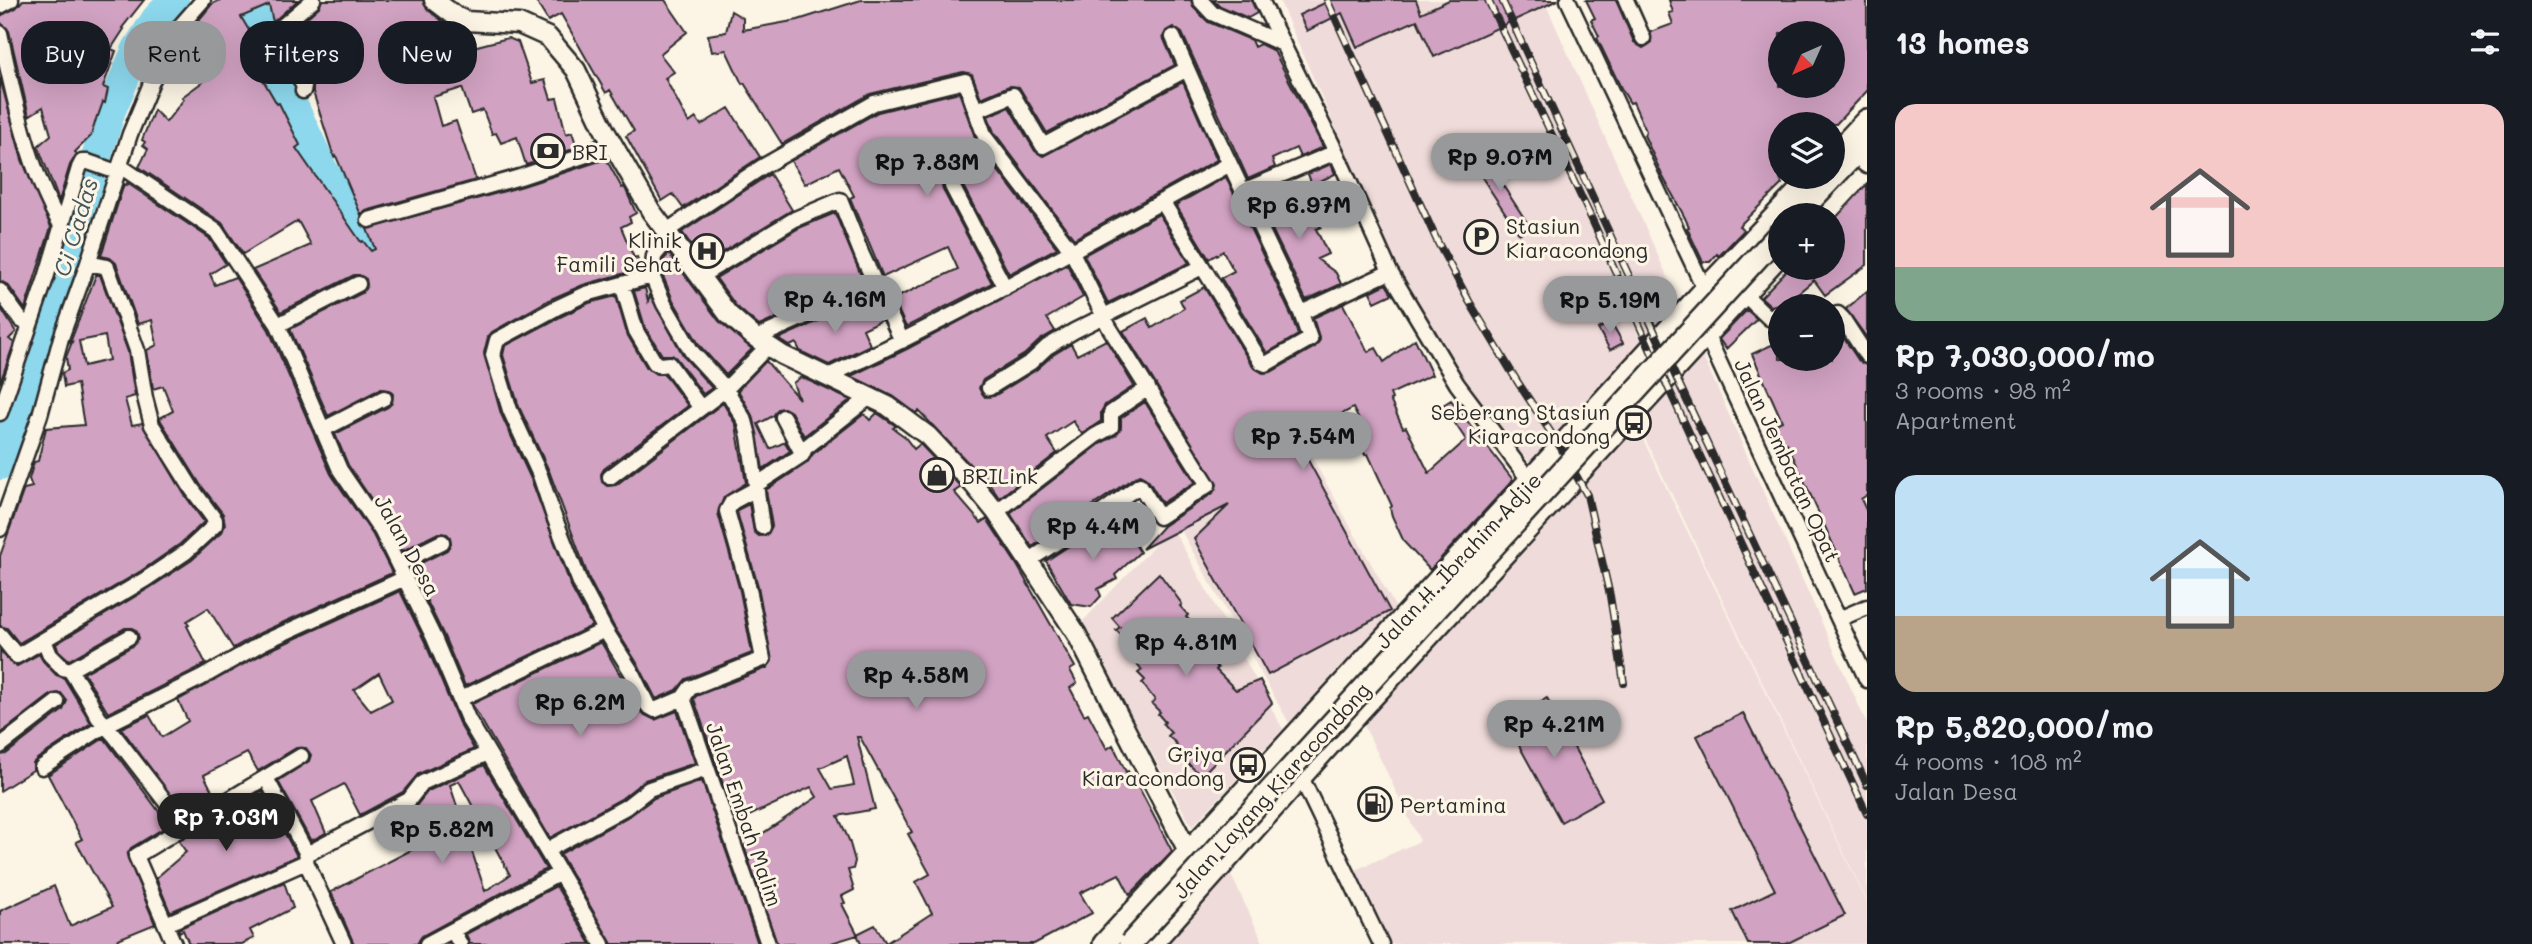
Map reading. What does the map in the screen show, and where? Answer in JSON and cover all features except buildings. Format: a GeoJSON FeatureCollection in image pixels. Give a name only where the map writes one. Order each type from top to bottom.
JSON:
{"type":"FeatureCollection","features":[{"type":"Feature","properties":{"kind":"main road"},"geometry":{"type":"LineString","coordinates":[[1845,143],[1867,120]]}},
{"type":"Feature","properties":{"kind":"main road"},"geometry":{"type":"LineString","coordinates":[[1808,203],[1867,141]]}},
{"type":"Feature","properties":{"kind":"main road"},"geometry":{"type":"LineString","coordinates":[[1828,203],[1866,164]]}},
{"type":"Feature","properties":{"kind":"main road","name":"Jalan H. Ibrahim Adjie"},"geometry":{"type":"LineString","coordinates":[[1104,944],[1705,290],[1802,189]]}},
{"type":"Feature","properties":{"kind":"main road","name":"Jalan Layang Kiaracondong"},"geometry":{"type":"LineString","coordinates":[[1130,944],[1768,246]]}},
{"type":"Feature","properties":{"kind":"main road","name":"Jalan H. Ibrahim Adjie"},"geometry":{"type":"LineString","coordinates":[[1151,944],[1402,664],[1768,267]]}},
{"type":"Feature","properties":{"kind":"main road"},"geometry":{"type":"LineString","coordinates":[[1577,429],[1600,451]]}},
{"type":"Feature","properties":{"kind":"main road"},"geometry":{"type":"LineString","coordinates":[[1380,645],[1402,664]]}},
{"type":"Feature","properties":{"kind":"street"},"geometry":{"type":"LineString","coordinates":[[0,6],[11,0]]}},
{"type":"Feature","properties":{"kind":"street"},"geometry":{"type":"LineString","coordinates":[[0,529],[40,415],[61,338],[88,263],[114,168],[152,81],[181,24],[203,0]]}},
{"type":"Feature","properties":{"kind":"street"},"geometry":{"type":"LineString","coordinates":[[303,91],[304,87],[277,34],[279,29],[313,0]]}},
{"type":"Feature","properties":{"kind":"street"},"geometry":{"type":"LineString","coordinates":[[434,0],[466,21],[519,24],[548,37],[576,70],[613,146],[667,235],[729,314],[782,355],[888,405],[928,436],[996,512],[1076,634],[1189,853],[1213,875]]}},
{"type":"Feature","properties":{"kind":"street"},"geometry":{"type":"LineString","coordinates":[[1200,0],[1212,13],[1283,44]]}},
{"type":"Feature","properties":{"kind":"street"},"geometry":{"type":"LineString","coordinates":[[1261,0],[1336,152],[1390,272],[1457,384],[1530,481]]}},
{"type":"Feature","properties":{"kind":"street"},"geometry":{"type":"LineString","coordinates":[[1568,0],[1705,290]]}},
{"type":"Feature","properties":{"kind":"street"},"geometry":{"type":"LineString","coordinates":[[1626,0],[1643,37]]}},
{"type":"Feature","properties":{"kind":"street"},"geometry":{"type":"LineString","coordinates":[[0,33],[6,93],[44,194],[61,225],[0,413]]}},
{"type":"Feature","properties":{"kind":"street"},"geometry":{"type":"LineString","coordinates":[[1162,201],[1263,364],[1310,339],[1301,313],[1242,191],[1173,37]]}},
{"type":"Feature","properties":{"kind":"street"},"geometry":{"type":"LineString","coordinates":[[975,111],[1013,95],[1043,146],[1187,69]]}},
{"type":"Feature","properties":{"kind":"street"},"geometry":{"type":"LineString","coordinates":[[762,527],[745,421],[726,389],[692,352],[664,304],[652,276],[654,256],[667,235],[761,167],[874,103],[965,81],[985,137],[1071,250],[1103,315],[1208,485],[1159,517],[1140,485],[1028,561]]}},
{"type":"Feature","properties":{"kind":"street"},"geometry":{"type":"LineString","coordinates":[[369,220],[520,177],[613,146]]}},
{"type":"Feature","properties":{"kind":"street"},"geometry":{"type":"LineString","coordinates":[[1242,191],[1336,152]]}},
{"type":"Feature","properties":{"kind":"street","name":"Jalan Desa"},"geometry":{"type":"LineString","coordinates":[[61,225],[79,168],[82,162],[88,162],[114,168],[216,231],[278,326],[340,470],[381,530],[488,753],[602,944]]}},
{"type":"Feature","properties":{"kind":"street"},"geometry":{"type":"LineString","coordinates":[[828,376],[1005,288],[1230,164]]}},
{"type":"Feature","properties":{"kind":"street"},"geometry":{"type":"LineString","coordinates":[[952,186],[1005,288]]}},
{"type":"Feature","properties":{"kind":"street"},"geometry":{"type":"LineString","coordinates":[[699,277],[794,219],[840,200],[902,341]]}},
{"type":"Feature","properties":{"kind":"street"},"geometry":{"type":"LineString","coordinates":[[0,635],[16,656],[146,579],[186,552],[212,530],[216,522],[152,425],[137,350],[107,267],[88,263]]}},
{"type":"Feature","properties":{"kind":"street"},"geometry":{"type":"LineString","coordinates":[[989,388],[1031,362],[1054,343],[1103,315],[1202,267]]}},
{"type":"Feature","properties":{"kind":"street"},"geometry":{"type":"LineString","coordinates":[[1301,313],[1390,272]]}},
{"type":"Feature","properties":{"kind":"street"},"geometry":{"type":"LineString","coordinates":[[652,276],[586,294],[556,308],[497,340],[493,355],[510,410],[540,475],[581,585],[648,706],[655,710],[683,698],[690,688],[762,659],[749,589],[727,511],[732,502],[802,453],[871,396]]}},
{"type":"Feature","properties":{"kind":"street"},"geometry":{"type":"LineString","coordinates":[[278,326],[358,284]]}},
{"type":"Feature","properties":{"kind":"street"},"geometry":{"type":"LineString","coordinates":[[622,284],[636,331],[655,363],[669,364],[700,407]]}},
{"type":"Feature","properties":{"kind":"street"},"geometry":{"type":"LineString","coordinates":[[610,477],[726,389],[762,342],[876,285]]}},
{"type":"Feature","properties":{"kind":"street"},"geometry":{"type":"LineString","coordinates":[[0,291],[21,320],[29,324]]}},
{"type":"Feature","properties":{"kind":"street"},"geometry":{"type":"LineString","coordinates":[[1743,293],[1768,317]]}},
{"type":"Feature","properties":{"kind":"street"},"geometry":{"type":"LineString","coordinates":[[1845,322],[1867,356]]}},
{"type":"Feature","properties":{"kind":"street","name":"Jalan Jembatan Opat"},"geometry":{"type":"LineString","coordinates":[[1706,334],[1867,680]]}},
{"type":"Feature","properties":{"kind":"street"},"geometry":{"type":"LineString","coordinates":[[996,512],[1095,436],[1111,427],[1111,413],[1148,388]]}},
{"type":"Feature","properties":{"kind":"street"},"geometry":{"type":"LineString","coordinates":[[322,430],[384,398]]}},
{"type":"Feature","properties":{"kind":"street"},"geometry":{"type":"LineString","coordinates":[[783,417],[802,453]]}},
{"type":"Feature","properties":{"kind":"street"},"geometry":{"type":"LineString","coordinates":[[398,564],[442,542]]}},
{"type":"Feature","properties":{"kind":"street"},"geometry":{"type":"LineString","coordinates":[[42,767],[106,725],[201,678],[264,642],[405,578]]}},
{"type":"Feature","properties":{"kind":"street"},"geometry":{"type":"LineString","coordinates":[[1839,619],[1867,607]]}},
{"type":"Feature","properties":{"kind":"street"},"geometry":{"type":"LineString","coordinates":[[460,699],[605,630]]}},
{"type":"Feature","properties":{"kind":"street"},"geometry":{"type":"LineString","coordinates":[[70,670],[129,637]]}},
{"type":"Feature","properties":{"kind":"street"},"geometry":{"type":"LineString","coordinates":[[44,640],[54,661],[70,670],[98,717],[172,810],[181,827]]}},
{"type":"Feature","properties":{"kind":"street","name":"Jalan Embah Malim"},"geometry":{"type":"LineString","coordinates":[[683,698],[768,944]]}},
{"type":"Feature","properties":{"kind":"street"},"geometry":{"type":"LineString","coordinates":[[0,746],[57,702]]}},
{"type":"Feature","properties":{"kind":"street"},"geometry":{"type":"LineString","coordinates":[[166,924],[307,858],[409,800],[422,783],[488,753]]}},
{"type":"Feature","properties":{"kind":"street"},"geometry":{"type":"LineString","coordinates":[[174,944],[136,856],[300,755]]}},
{"type":"Feature","properties":{"kind":"street"},"geometry":{"type":"LineString","coordinates":[[547,850],[626,807],[649,789],[707,769]]}},
{"type":"Feature","properties":{"kind":"street"},"geometry":{"type":"LineString","coordinates":[[1301,776],[1381,944]]}},
{"type":"Feature","properties":{"kind":"street"},"geometry":{"type":"LineString","coordinates":[[266,778],[307,858],[338,942]]}},
{"type":"Feature","properties":{"kind":"street"},"geometry":{"type":"LineString","coordinates":[[427,944],[457,938],[561,873]]}},
{"type":"Feature","properties":{"kind":"shaded area"},"geometry":{"type":"Polygon","coordinates":[[[1279,0],[1544,0],[1867,724],[1867,901],[1636,420],[1532,464],[1500,432],[1439,346],[1396,267],[1279,0]]]}},
{"type":"Feature","properties":{"kind":"shaded area"},"geometry":{"type":"Polygon","coordinates":[[[1281,402],[1396,608],[1289,723],[1171,513],[1213,488],[1222,499],[1281,402]]]}},
{"type":"Feature","properties":{"kind":"shaded area"},"geometry":{"type":"Polygon","coordinates":[[[1636,425],[1867,902],[1867,944],[1387,944],[1353,871],[1420,841],[1359,715],[1636,425]]]}},
{"type":"Feature","properties":{"kind":"shaded area"},"geometry":{"type":"Polygon","coordinates":[[[1172,527],[1283,729],[1192,827],[1081,623],[1172,527]]]}},
{"type":"Feature","properties":{"kind":"shaded area"},"geometry":{"type":"Polygon","coordinates":[[[1222,856],[1264,944],[1144,944],[1222,856]]]}},
{"type":"Feature","properties":{"kind":"waterway","name":"Ci Cadas"},"geometry":{"type":"LineString","coordinates":[[0,465],[111,110],[137,49],[156,19],[174,0]]}},
{"type":"Feature","properties":{"kind":"waterway"},"geometry":{"type":"LineString","coordinates":[[253,0],[254,12],[266,47],[323,170],[354,218],[377,270],[388,281]]}},
{"type":"Feature","properties":{"kind":"railway"},"geometry":{"type":"LineString","coordinates":[[1327,0],[1438,243],[1469,301],[1561,448],[1587,495],[1610,596],[1624,683]]}},
{"type":"Feature","properties":{"kind":"railway"},"geometry":{"type":"LineString","coordinates":[[1488,0],[1867,814]]}},
{"type":"Feature","properties":{"kind":"railway"},"geometry":{"type":"LineString","coordinates":[[1502,0],[1867,785]]}},
{"type":"Feature","properties":{"kind":"place","name":"BRI"},"geometry":{"type":"Point","coordinates":[548,151]}},
{"type":"Feature","properties":{"kind":"place","name":"Stasiun Kiaracondong"},"geometry":{"type":"Point","coordinates":[1481,237]}},
{"type":"Feature","properties":{"kind":"place","name":"Klinik Famili Sehat"},"geometry":{"type":"Point","coordinates":[707,251]}},
{"type":"Feature","properties":{"kind":"place","name":"Seberang Stasiun Kiaracondong"},"geometry":{"type":"Point","coordinates":[1634,423]}},
{"type":"Feature","properties":{"kind":"place","name":"BRILink"},"geometry":{"type":"Point","coordinates":[937,475]}},
{"type":"Feature","properties":{"kind":"place","name":"Griya Kiaracondong"},"geometry":{"type":"Point","coordinates":[1248,765]}},
{"type":"Feature","properties":{"kind":"place","name":"Pertamina"},"geometry":{"type":"Point","coordinates":[1375,804]}}]}
